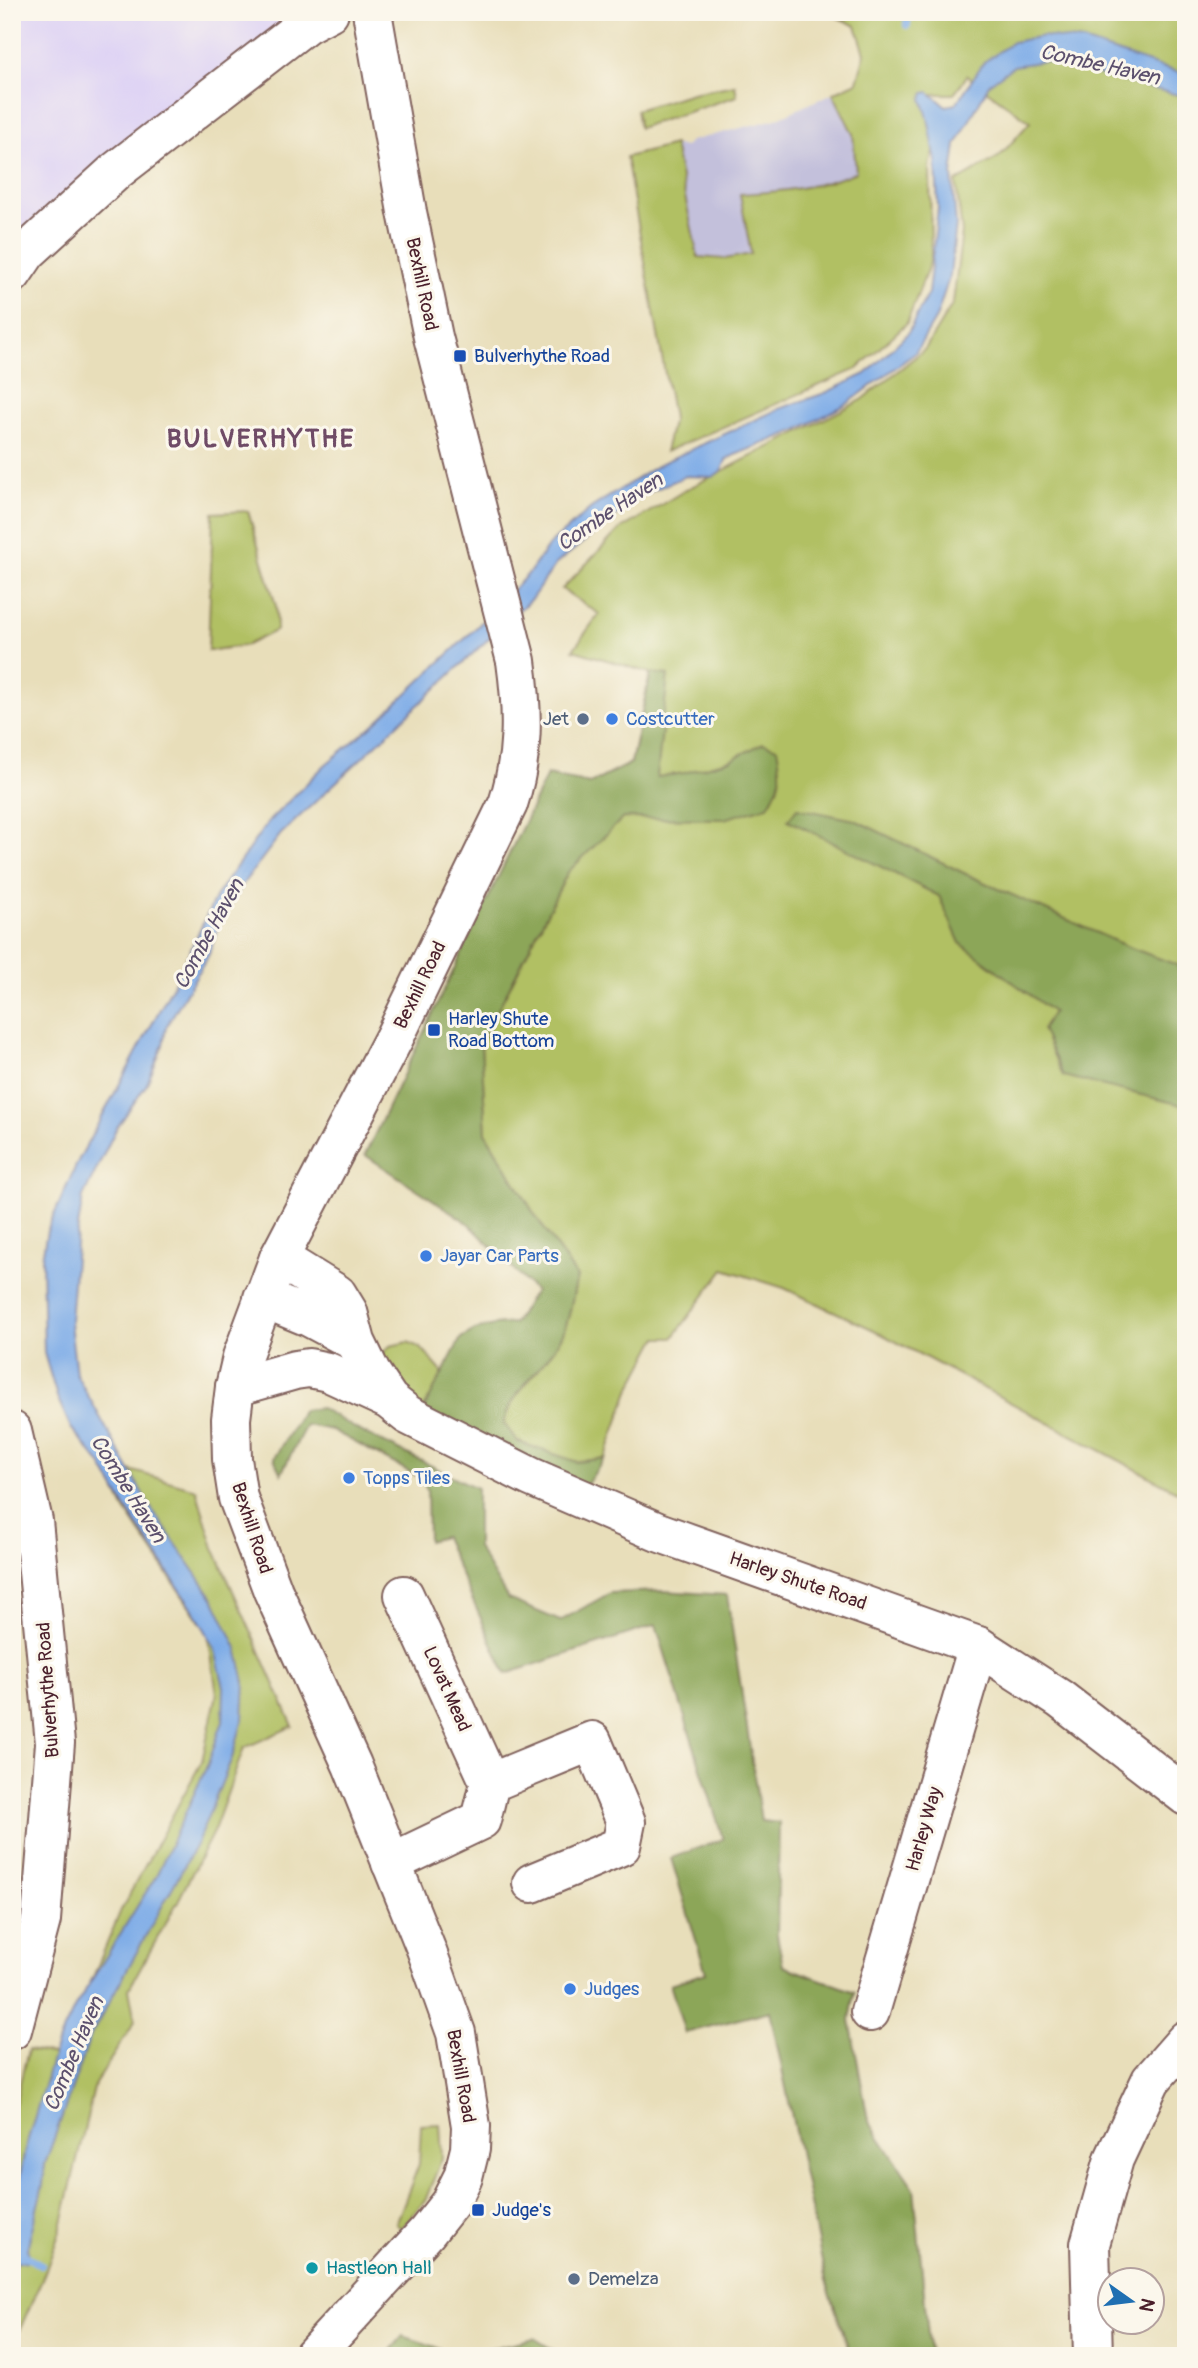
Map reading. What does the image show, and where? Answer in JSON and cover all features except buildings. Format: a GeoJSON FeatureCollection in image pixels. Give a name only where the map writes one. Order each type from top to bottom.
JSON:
{"type":"FeatureCollection","features":[{"type":"Feature","properties":{"kind":"main road"},"geometry":{"type":"LineString","coordinates":[[12,274],[27,252],[116,171],[306,24],[329,12]]}},
{"type":"Feature","properties":{"kind":"main road","name":"Bexhill Road"},"geometry":{"type":"LineString","coordinates":[[313,2356],[427,2232],[450,2203],[463,2177],[470,2149],[471,2126],[456,2033],[352,1765],[273,1591],[238,1498],[232,1459],[235,1387],[242,1357],[279,1258],[394,1038],[508,804],[518,770],[522,741],[516,663],[433,337],[407,212],[372,12]]}},
{"type":"Feature","properties":{"kind":"main road","name":"Harley Shute Road"},"geometry":{"type":"LineString","coordinates":[[279,1258],[337,1294],[348,1312],[356,1342],[371,1373],[389,1400]]}},
{"type":"Feature","properties":{"kind":"main road"},"geometry":{"type":"LineString","coordinates":[[263,1298],[309,1317],[356,1342]]}},
{"type":"Feature","properties":{"kind":"main road","name":"Harley Shute Road"},"geometry":{"type":"LineString","coordinates":[[235,1387],[295,1370],[309,1368],[328,1371],[389,1400],[408,1415],[519,1471],[658,1532],[978,1646],[1060,1699],[1186,1796]]}},
{"type":"Feature","properties":{"kind":"main road","name":"Bulverhythe Road"},"geometry":{"type":"LineString","coordinates":[[12,1431],[33,1521],[55,1743],[41,1920],[13,2028]]}},
{"type":"Feature","properties":{"kind":"main road","name":"Lovat Mead"},"geometry":{"type":"LineString","coordinates":[[404,1595],[490,1783]]}},
{"type":"Feature","properties":{"kind":"main road","name":"Harley Way"},"geometry":{"type":"LineString","coordinates":[[870,2011],[978,1646]]}},
{"type":"Feature","properties":{"kind":"main road"},"geometry":{"type":"LineString","coordinates":[[391,1863],[481,1820],[490,1783],[592,1741],[626,1822],[621,1846],[532,1883]]}},
{"type":"Feature","properties":{"kind":"main road"},"geometry":{"type":"LineString","coordinates":[[1093,2356],[1090,2244],[1114,2159],[1151,2080],[1186,2040]]}},
{"type":"Feature","properties":{"kind":"shaded area"},"geometry":{"type":"Polygon","coordinates":[[[12,12],[299,12],[12,237],[12,12]]]}},
{"type":"Feature","properties":{"kind":"shaded area"},"geometry":{"type":"Polygon","coordinates":[[[857,82],[883,198],[673,418],[626,157],[674,145],[685,147],[690,141],[776,119],[857,82]]]}},
{"type":"Feature","properties":{"kind":"green space"},"geometry":{"type":"Polygon","coordinates":[[[826,12],[1186,12],[1186,1496],[874,1330],[784,1288],[724,1269],[673,1338],[657,1338],[629,1391],[605,1458],[577,1462],[518,1442],[504,1424],[513,1401],[560,1339],[577,1277],[535,1215],[486,1134],[481,1043],[568,872],[590,784],[631,763],[650,673],[573,650],[599,614],[562,589],[618,531],[687,489],[862,400],[925,349],[953,303],[962,232],[956,182],[1000,156],[1030,122],[967,76],[954,94],[931,94],[939,132],[930,166],[931,259],[907,323],[857,369],[665,452],[673,418],[626,157],[674,145],[698,257],[725,259],[751,254],[740,194],[799,188],[856,172],[853,134],[833,93],[857,82],[865,53],[856,26],[826,12]]]}},
{"type":"Feature","properties":{"kind":"green space"},"geometry":{"type":"Polygon","coordinates":[[[735,85],[737,96],[639,128],[636,110],[692,93],[735,85]]]}},
{"type":"Feature","properties":{"kind":"green space"},"geometry":{"type":"Polygon","coordinates":[[[248,511],[276,606],[277,630],[247,645],[208,651],[213,513],[248,511]]]}},
{"type":"Feature","properties":{"kind":"green space"},"geometry":{"type":"Polygon","coordinates":[[[651,673],[668,675],[657,777],[684,773],[730,760],[763,743],[777,748],[780,772],[776,791],[768,806],[724,819],[623,818],[568,872],[481,1043],[486,1134],[535,1215],[577,1277],[560,1339],[513,1401],[504,1424],[518,1442],[577,1462],[605,1458],[584,1488],[419,1418],[461,1338],[475,1330],[514,1323],[535,1291],[468,1223],[365,1155],[547,775],[590,784],[631,763],[651,673]]]}},
{"type":"Feature","properties":{"kind":"green space"},"geometry":{"type":"Polygon","coordinates":[[[797,808],[855,820],[970,876],[1126,946],[1177,965],[1186,991],[1186,1106],[1063,1076],[1042,1029],[1053,1012],[960,943],[939,896],[788,820],[797,808]]]}},
{"type":"Feature","properties":{"kind":"green space"},"geometry":{"type":"Polygon","coordinates":[[[408,1342],[421,1348],[443,1373],[419,1418],[380,1356],[390,1346],[408,1342]]]}},
{"type":"Feature","properties":{"kind":"green space"},"geometry":{"type":"Polygon","coordinates":[[[321,1408],[358,1430],[477,1488],[477,1547],[508,1599],[560,1621],[610,1593],[663,1591],[727,1595],[761,1821],[779,1823],[777,1935],[783,1966],[855,1992],[850,2020],[868,2120],[914,2188],[930,2356],[851,2356],[826,2281],[770,2011],[685,2033],[670,1984],[706,1973],[671,1858],[723,1839],[656,1625],[506,1674],[444,1537],[428,1541],[427,1490],[421,1478],[332,1430],[306,1425],[281,1474],[274,1458],[303,1410],[321,1408]]]}},
{"type":"Feature","properties":{"kind":"green space"},"geometry":{"type":"Polygon","coordinates":[[[102,1462],[196,1489],[214,1548],[293,1726],[244,1748],[214,1830],[129,1989],[135,2021],[95,2084],[60,2231],[12,2347],[12,2116],[28,2050],[60,2056],[121,1910],[202,1761],[217,1694],[208,1634],[125,1510],[102,1462]]]}},
{"type":"Feature","properties":{"kind":"green space"},"geometry":{"type":"Polygon","coordinates":[[[440,2124],[442,2158],[425,2201],[401,2228],[396,2224],[419,2164],[421,2125],[440,2124]]]}},
{"type":"Feature","properties":{"kind":"green space"},"geometry":{"type":"Polygon","coordinates":[[[403,2336],[457,2354],[534,2338],[563,2356],[390,2356],[391,2350],[403,2336]]]}},
{"type":"Feature","properties":{"kind":"water","name":"Combe Haven"},"geometry":{"type":"Polygon","coordinates":[[[1043,36],[1083,41],[1186,75],[1186,97],[1045,61],[1014,66],[990,83],[956,145],[952,174],[956,225],[950,275],[936,318],[915,353],[847,404],[797,430],[735,455],[726,460],[722,470],[713,477],[686,476],[642,495],[556,564],[532,598],[281,834],[242,885],[220,922],[208,956],[166,1027],[163,1045],[147,1084],[116,1129],[83,1197],[77,1233],[70,1322],[76,1374],[149,1505],[213,1598],[237,1648],[245,1682],[243,1719],[232,1758],[197,1843],[91,2035],[45,2164],[43,2185],[27,2249],[31,2259],[12,2263],[12,2220],[25,2149],[56,2046],[75,2007],[156,1876],[207,1766],[223,1721],[224,1687],[214,1646],[100,1463],[71,1428],[57,1397],[44,1353],[42,1258],[47,1231],[78,1161],[178,976],[217,894],[268,822],[325,765],[372,726],[473,631],[529,573],[549,545],[591,508],[662,463],[779,409],[825,393],[866,374],[908,333],[928,293],[938,208],[936,161],[922,99],[924,93],[929,92],[946,106],[956,104],[984,62],[1013,42],[1043,36]]]}},
{"type":"Feature","properties":{"kind":"waterway"},"geometry":{"type":"LineString","coordinates":[[907,25],[908,12]]}},
{"type":"Feature","properties":{"kind":"waterway"},"geometry":{"type":"LineString","coordinates":[[12,2248],[41,2265]]}},
{"type":"Feature","properties":{"kind":"place","name":"Bulverhythe Road"},"geometry":{"type":"Point","coordinates":[460,356]}},
{"type":"Feature","properties":{"kind":"place","name":"Jet"},"geometry":{"type":"Point","coordinates":[583,719]}},
{"type":"Feature","properties":{"kind":"place","name":"Costcutter"},"geometry":{"type":"Point","coordinates":[612,719]}},
{"type":"Feature","properties":{"kind":"place","name":"Harley Shute Road Bottom"},"geometry":{"type":"Point","coordinates":[434,1030]}},
{"type":"Feature","properties":{"kind":"place","name":"Jayar Car Parts"},"geometry":{"type":"Point","coordinates":[426,1256]}},
{"type":"Feature","properties":{"kind":"place","name":"Topps Tiles"},"geometry":{"type":"Point","coordinates":[349,1478]}},
{"type":"Feature","properties":{"kind":"place","name":"Judges"},"geometry":{"type":"Point","coordinates":[570,1989]}},
{"type":"Feature","properties":{"kind":"place","name":"Judge's"},"geometry":{"type":"Point","coordinates":[478,2210]}},
{"type":"Feature","properties":{"kind":"place","name":"Hastleon Hall"},"geometry":{"type":"Point","coordinates":[312,2268]}},
{"type":"Feature","properties":{"kind":"place","name":"Demelza"},"geometry":{"type":"Point","coordinates":[574,2279]}},
{"type":"Feature","properties":{"kind":"district","name":"BULVERHYTHE"},"geometry":{"type":"Point","coordinates":[261,439]}}]}
